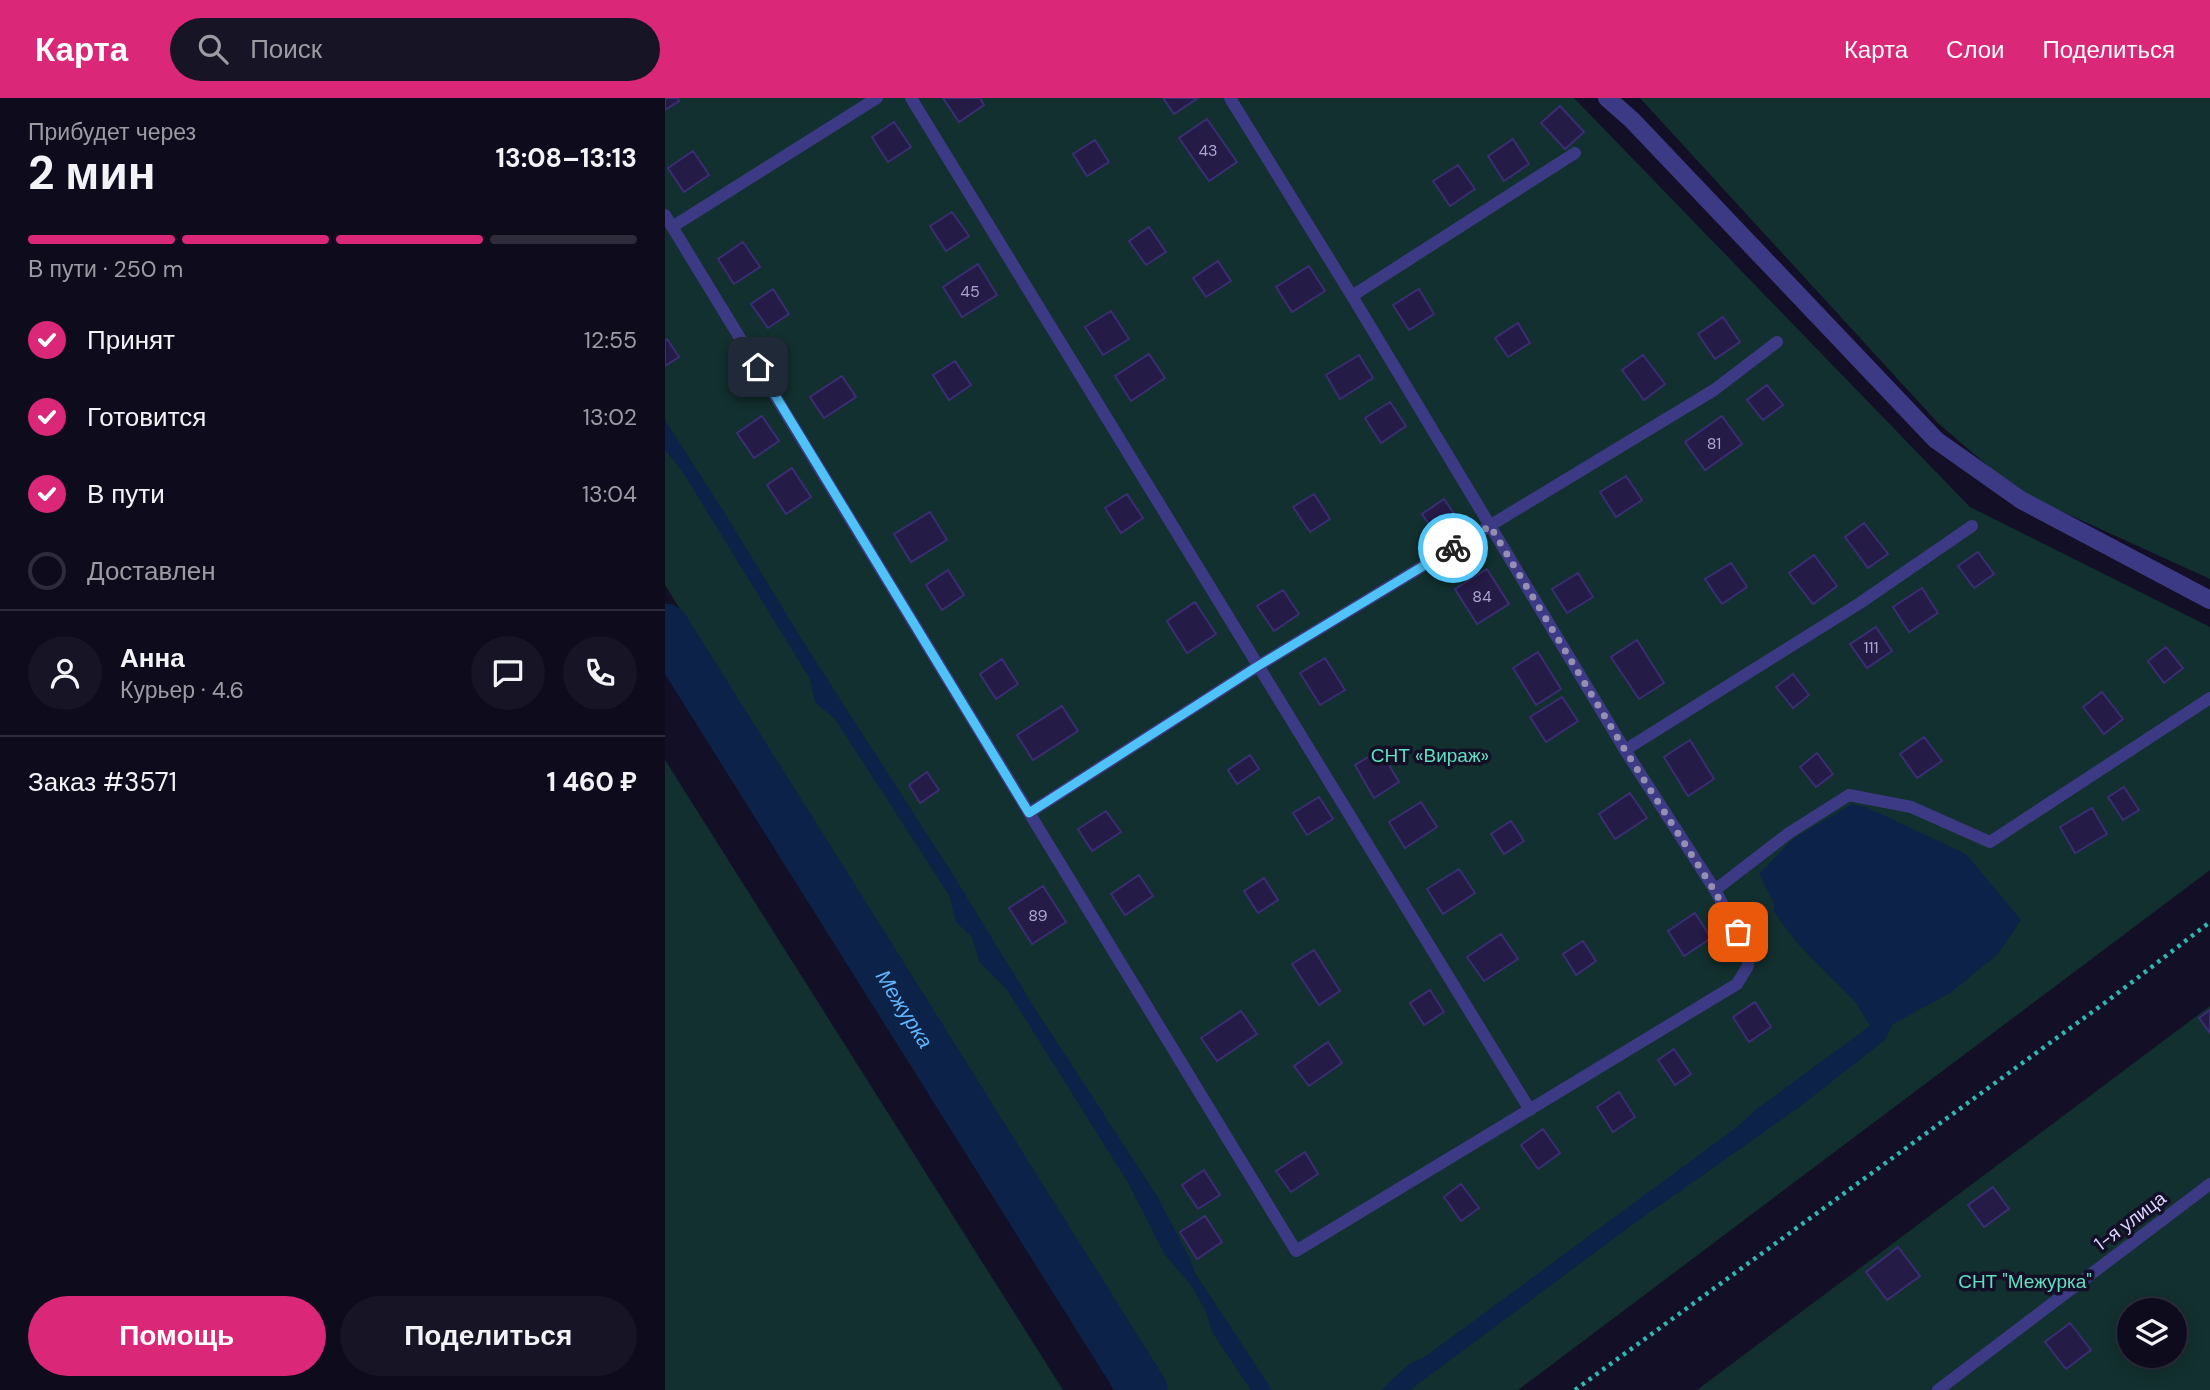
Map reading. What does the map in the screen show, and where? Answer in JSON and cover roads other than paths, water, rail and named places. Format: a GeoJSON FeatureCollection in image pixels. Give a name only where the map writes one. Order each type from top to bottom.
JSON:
{"type":"FeatureCollection","features":[{"type":"Feature","properties":{"kind":"street"},"geometry":{"type":"LineString","coordinates":[[1607,98],[1632,120],[1936,440],[2021,500],[2210,600]]}},
{"type":"Feature","properties":{"kind":"lane"},"geometry":{"type":"LineString","coordinates":[[672,227],[877,98]]}},
{"type":"Feature","properties":{"kind":"lane"},"geometry":{"type":"LineString","coordinates":[[911,98],[1530,1110]]}},
{"type":"Feature","properties":{"kind":"lane"},"geometry":{"type":"LineString","coordinates":[[665,215],[1296,1251],[1737,984],[1748,966],[1749,953],[1714,890],[1625,750],[1230,98]]}},
{"type":"Feature","properties":{"kind":"lane"},"geometry":{"type":"LineString","coordinates":[[1352,296],[1575,153]]}},
{"type":"Feature","properties":{"kind":"lane"},"geometry":{"type":"LineString","coordinates":[[1029,813],[1258,666],[1714,390],[1776,342]]}},
{"type":"Feature","properties":{"kind":"lane"},"geometry":{"type":"LineString","coordinates":[[1625,750],[1860,603],[1972,526]]}},
{"type":"Feature","properties":{"kind":"lane"},"geometry":{"type":"LineString","coordinates":[[1714,890],[1789,833],[1849,795],[1911,807],[1990,842],[2210,698]]}},
{"type":"Feature","properties":{"kind":"lane","name":"1-я улица"},"geometry":{"type":"LineString","coordinates":[[1938,1390],[2210,1184]]}},
{"type":"Feature","properties":{"kind":"water"},"geometry":{"type":"Polygon","coordinates":[[[665,420],[1034,1007],[1157,1196],[1195,1273],[1272,1390],[1251,1390],[1212,1332],[1206,1312],[1191,1285],[1165,1255],[1127,1181],[1007,990],[979,961],[972,937],[956,922],[949,895],[835,719],[815,702],[810,679],[682,471],[665,450],[665,420]]]}},
{"type":"Feature","properties":{"kind":"water"},"geometry":{"type":"Polygon","coordinates":[[[1852,804],[1866,807],[1966,854],[2021,920],[1998,954],[1950,993],[1893,1024],[1885,1040],[1798,1108],[1632,1225],[1410,1390],[1381,1390],[1408,1365],[1426,1356],[1870,1026],[1857,1004],[1797,943],[1774,912],[1774,903],[1759,874],[1793,839],[1852,804]]]}},
{"type":"Feature","properties":{"kind":"waterway","name":"Межурка"},"geometry":{"type":"LineString","coordinates":[[665,628],[1143,1390]]}},
{"type":"Feature","properties":{"kind":"park label","name":"СНТ «Вираж»"},"geometry":{"type":"Point","coordinates":[1430,755]}},
{"type":"Feature","properties":{"kind":"park label","name":"СНТ \"Межурка\""},"geometry":{"type":"Point","coordinates":[2025,1281]}}]}
